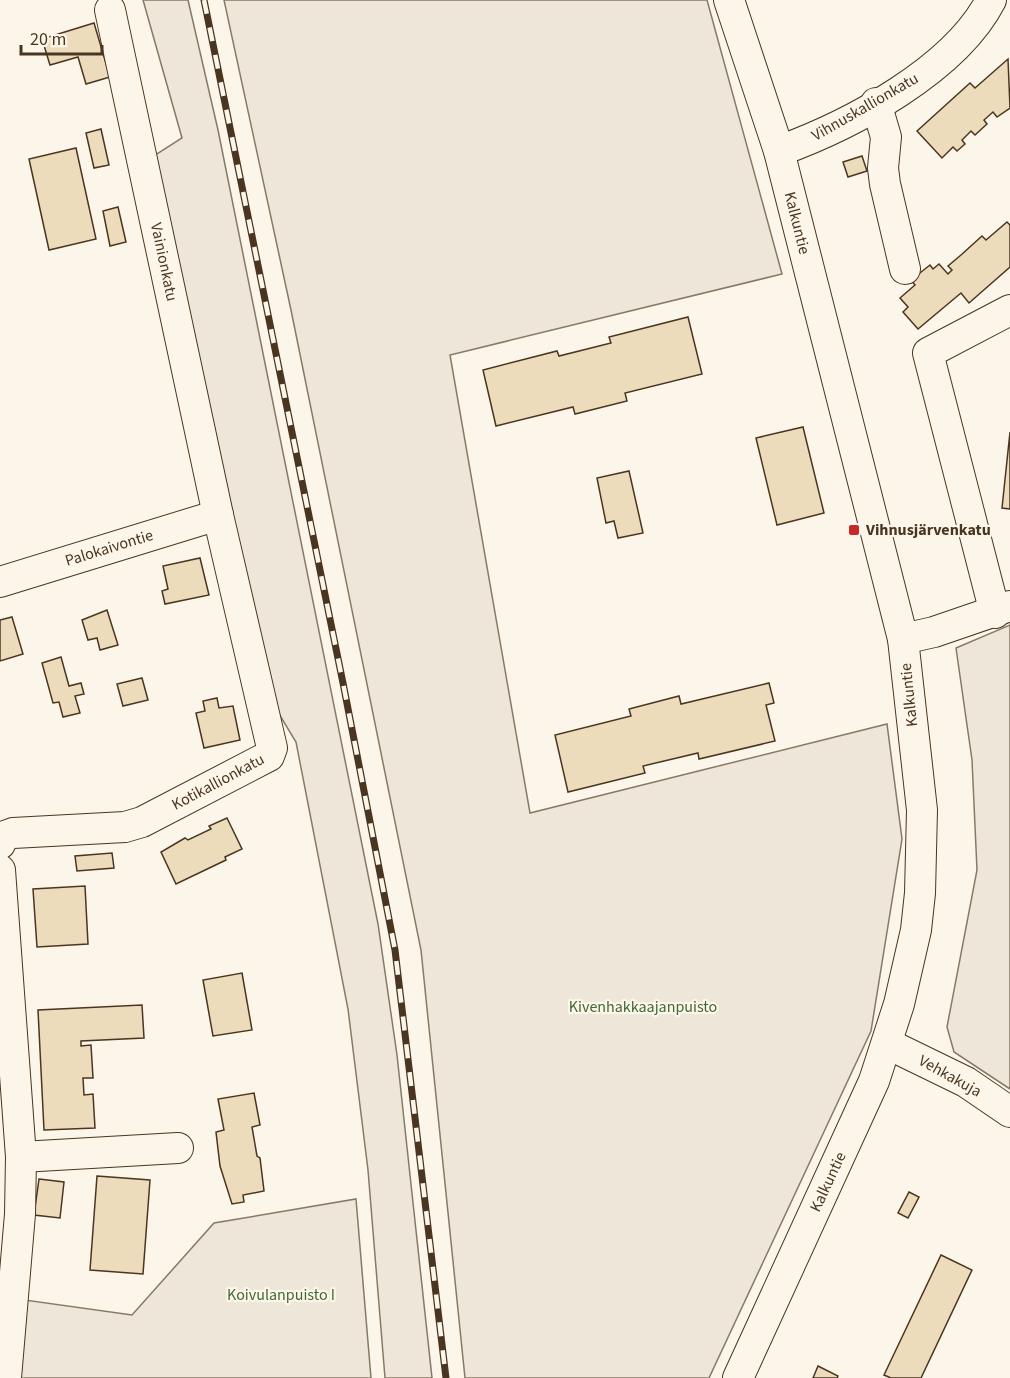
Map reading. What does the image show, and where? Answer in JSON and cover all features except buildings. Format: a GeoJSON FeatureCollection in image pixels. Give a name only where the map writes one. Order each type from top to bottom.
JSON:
{"type":"FeatureCollection","features":[{"type":"Feature","properties":{"kind":"street","name":"Kalkuntie"},"geometry":{"type":"LineString","coordinates":[[729,0],[779,151],[903,639],[922,810],[922,855],[916,930],[888,1044],[874,1080],[738,1378]]}},
{"type":"Feature","properties":{"kind":"street","name":"Vihnuskallionkatu"},"geometry":{"type":"LineString","coordinates":[[779,151],[813,138],[911,84],[949,55],[969,34],[991,0]]}},
{"type":"Feature","properties":{"kind":"street","name":"Vainionkatu"},"geometry":{"type":"LineString","coordinates":[[110,10],[218,514]]}},
{"type":"Feature","properties":{"kind":"street"},"geometry":{"type":"LineString","coordinates":[[876,103],[886,137],[885,184],[905,269]]}},
{"type":"Feature","properties":{"kind":"street"},"geometry":{"type":"LineString","coordinates":[[903,639],[1003,609],[928,353],[1010,310]]}},
{"type":"Feature","properties":{"kind":"street","name":"Palokaivontie"},"geometry":{"type":"LineString","coordinates":[[0,582],[218,514]]}},
{"type":"Feature","properties":{"kind":"street","name":"Kotikallionkatu"},"geometry":{"type":"LineString","coordinates":[[0,844],[2,837],[13,833],[125,827],[142,822],[269,756],[272,748],[218,514]]}},
{"type":"Feature","properties":{"kind":"street"},"geometry":{"type":"LineString","coordinates":[[0,870],[21,1157],[20,1214],[6,1378]]}},
{"type":"Feature","properties":{"kind":"street","name":"Vehkakuja"},"geometry":{"type":"LineString","coordinates":[[888,1044],[966,1082],[1010,1112]]}},
{"type":"Feature","properties":{"kind":"street"},"geometry":{"type":"LineString","coordinates":[[21,1157],[178,1148]]}},
{"type":"Feature","properties":{"kind":"green space"},"geometry":{"type":"Polygon","coordinates":[[[143,0],[188,0],[218,130],[378,924],[397,1055],[432,1378],[385,1378],[368,1170],[348,1009],[296,742],[273,704],[152,157],[182,138],[143,0]]]}},
{"type":"Feature","properties":{"kind":"green space","name":"Kivenhakkaajanpuisto"},"geometry":{"type":"Polygon","coordinates":[[[224,0],[707,0],[782,274],[450,355],[530,813],[887,724],[902,839],[871,1031],[709,1378],[465,1378],[421,950],[291,310],[224,0]]]}},
{"type":"Feature","properties":{"kind":"green space"},"geometry":{"type":"Polygon","coordinates":[[[1010,625],[1010,1089],[954,1052],[947,1027],[977,870],[972,760],[956,648],[1010,625]]]}},
{"type":"Feature","properties":{"kind":"green space","name":"Koivulanpuisto I"},"geometry":{"type":"Polygon","coordinates":[[[356,1199],[371,1378],[18,1378],[25,1300],[132,1315],[214,1223],[356,1199]]]}},
{"type":"Feature","properties":{"kind":"railway"},"geometry":{"type":"LineString","coordinates":[[204,0],[395,950],[446,1378]]}},
{"type":"Feature","properties":{"kind":"place","name":"Vihnusjärvenkatu"},"geometry":{"type":"Point","coordinates":[854,530]}}]}
